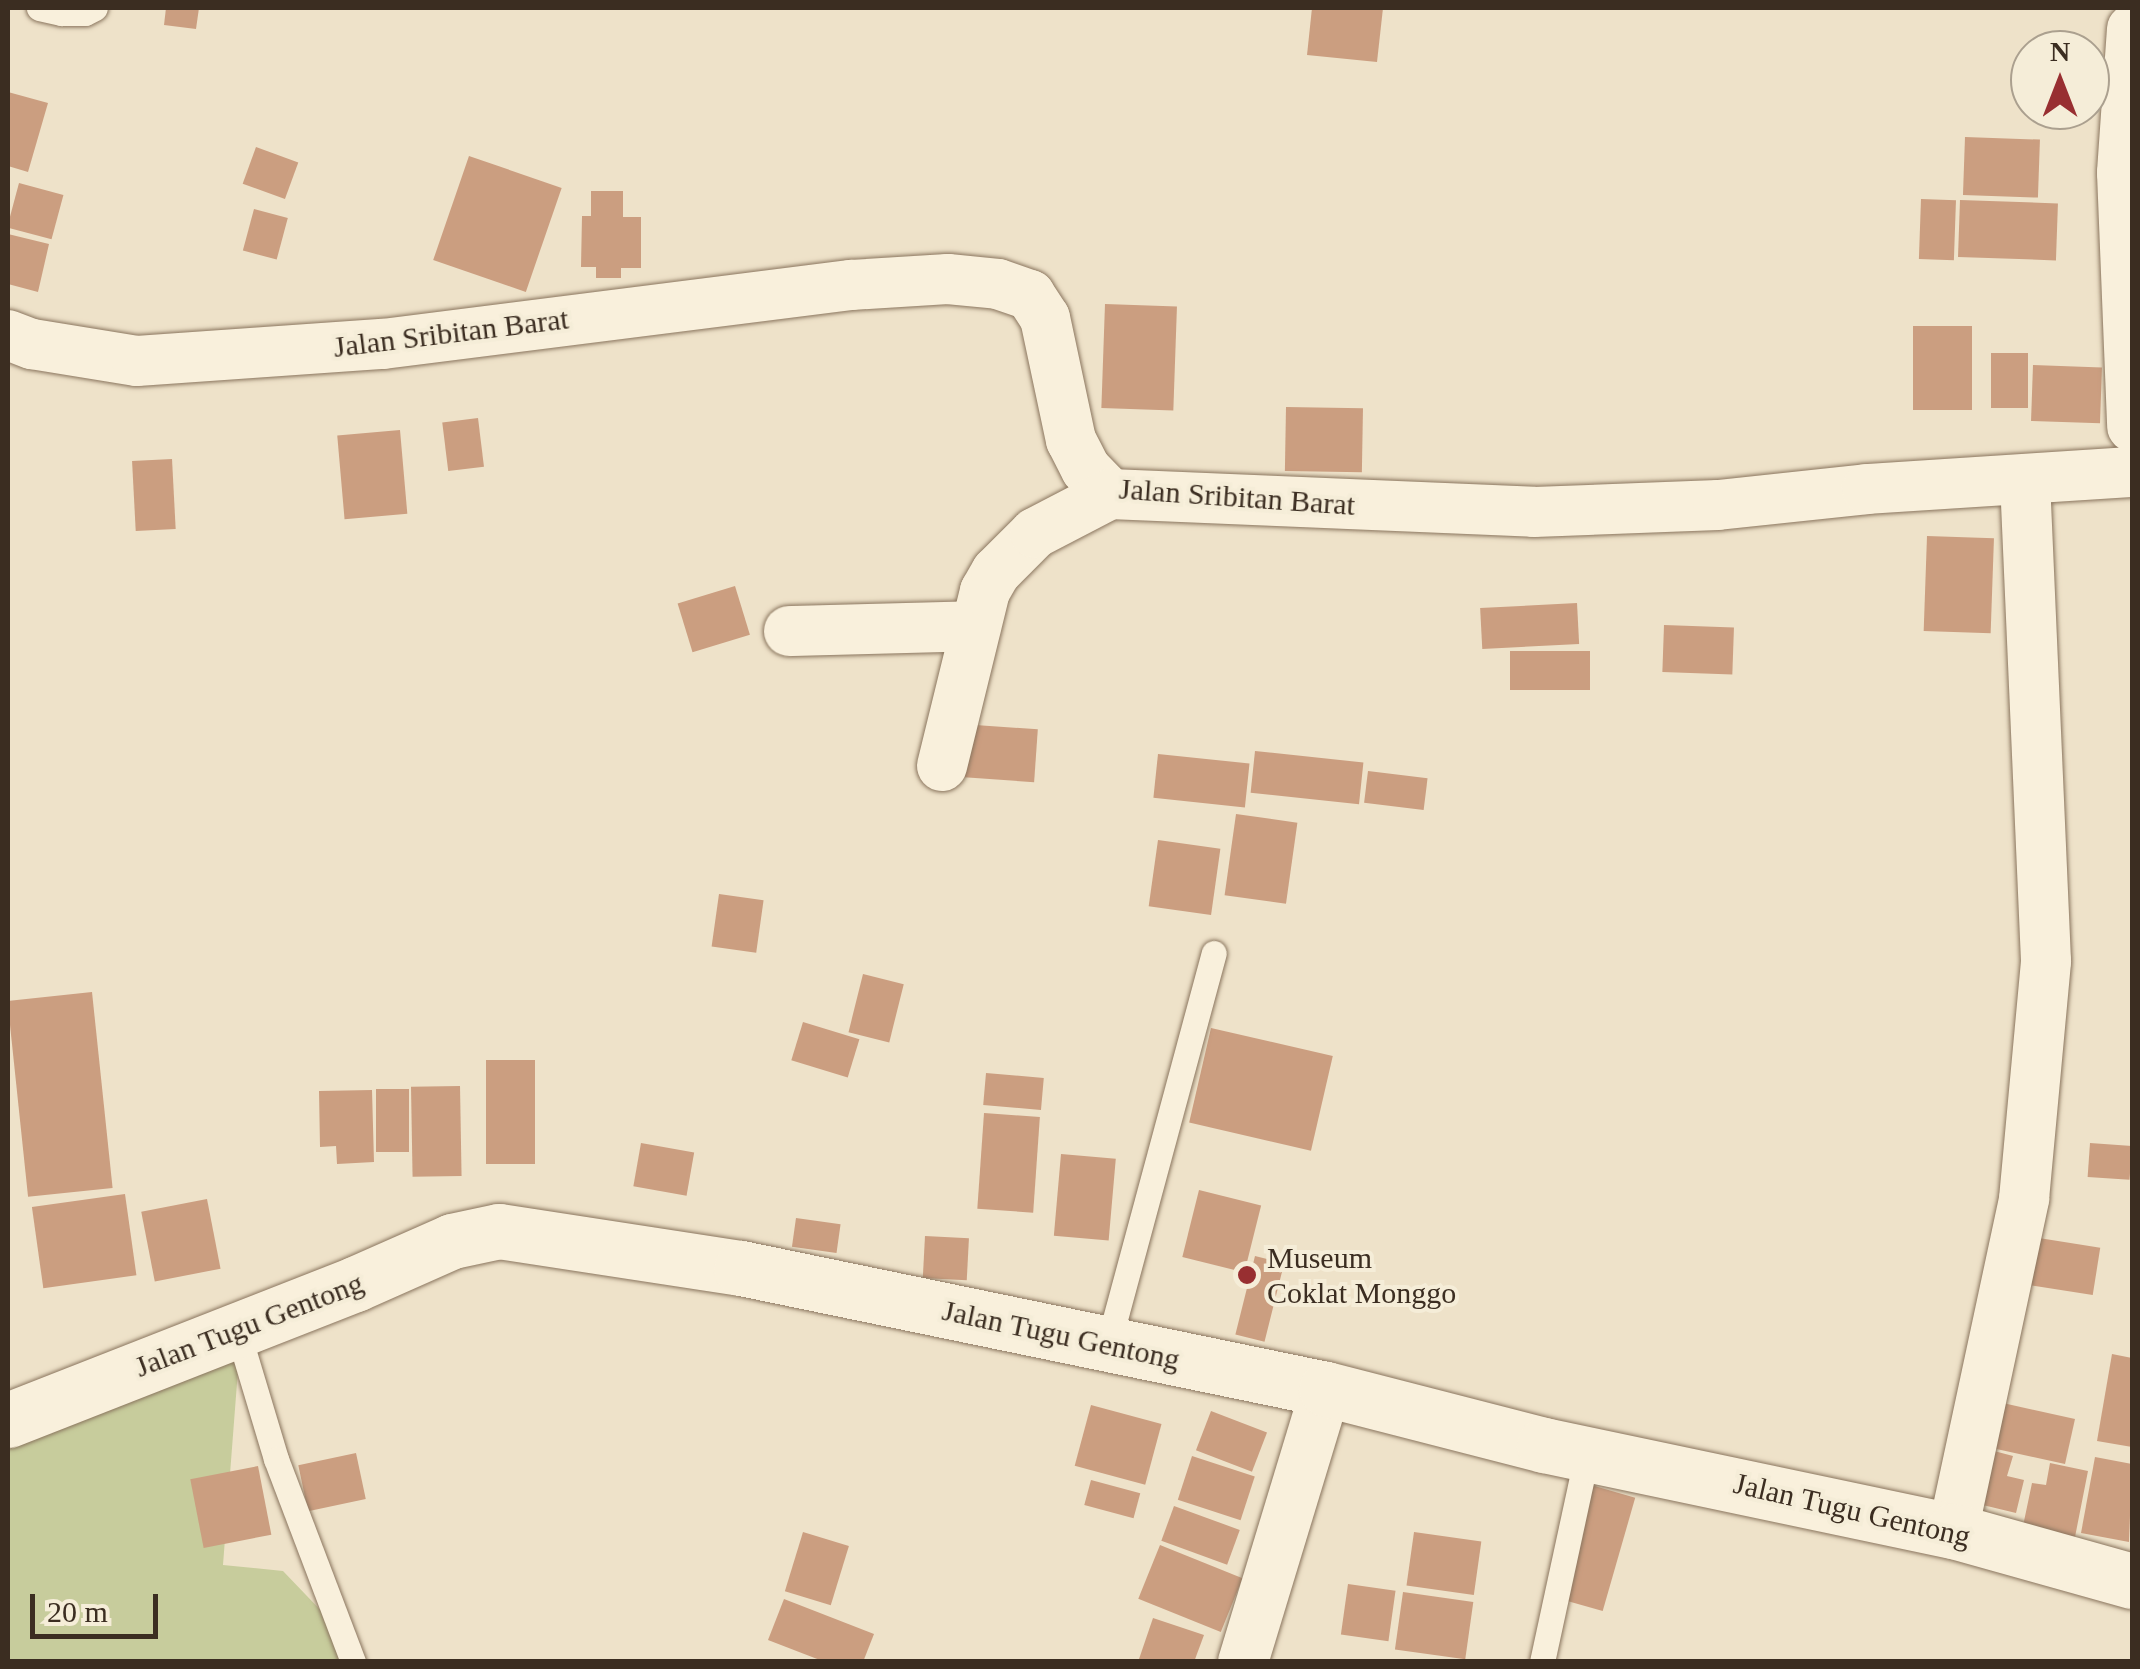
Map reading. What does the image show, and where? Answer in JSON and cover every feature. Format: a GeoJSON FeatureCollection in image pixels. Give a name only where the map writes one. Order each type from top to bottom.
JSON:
{"type":"FeatureCollection","features":[{"type":"Feature","properties":{"kind":"main road","name":"Jalan Tugu Gentong"},"geometry":{"type":"LineString","coordinates":[[8,1420],[452,1240],[499,1230],[742,1268],[1326,1389],[1587,1453],[1953,1531],[2132,1581]]}},
{"type":"Feature","properties":{"kind":"street"},"geometry":{"type":"LineString","coordinates":[[2132,30],[2122,173],[2132,427]]}},
{"type":"Feature","properties":{"kind":"street","name":"Jalan Sribitan Barat"},"geometry":{"type":"LineString","coordinates":[[8,335],[32,344],[137,361],[383,344],[852,285],[948,280],[998,284],[1030,295],[1045,318],[1071,440],[1086,469],[1110,494],[1534,512],[1718,505],[1867,490],[2132,472]]}},
{"type":"Feature","properties":{"kind":"street"},"geometry":{"type":"LineString","coordinates":[[1953,1531],[2024,1199],[2046,961],[2025,481]]}},
{"type":"Feature","properties":{"kind":"street"},"geometry":{"type":"LineString","coordinates":[[942,766],[976,626],[996,572],[1034,533],[1110,494]]}},
{"type":"Feature","properties":{"kind":"street"},"geometry":{"type":"LineString","coordinates":[[789,631],[976,626]]}},
{"type":"Feature","properties":{"kind":"street"},"geometry":{"type":"LineString","coordinates":[[1243,1662],[1326,1389]]}},
{"type":"Feature","properties":{"kind":"lane"},"geometry":{"type":"LineString","coordinates":[[39,8],[60,13],[85,13],[95,8]]}},
{"type":"Feature","properties":{"kind":"lane"},"geometry":{"type":"LineString","coordinates":[[1108,1345],[1214,953]]}},
{"type":"Feature","properties":{"kind":"lane"},"geometry":{"type":"LineString","coordinates":[[236,1329],[276,1459],[353,1662]]}},
{"type":"Feature","properties":{"kind":"lane"},"geometry":{"type":"LineString","coordinates":[[1542,1662],[1587,1453]]}},
{"type":"Feature","properties":{"kind":"green space"},"geometry":{"type":"Polygon","coordinates":[[[240,1344],[223,1565],[283,1571],[352,1643],[347,1661],[8,1662],[8,1432],[240,1344]]]}},
{"type":"Feature","properties":{"kind":"building"},"geometry":{"type":"Polygon","coordinates":[[[166,8],[199,8],[196,29],[164,25],[166,8]]]}},
{"type":"Feature","properties":{"kind":"building"},"geometry":{"type":"Polygon","coordinates":[[[1312,8],[1383,8],[1377,62],[1307,55],[1312,8]]]}},
{"type":"Feature","properties":{"kind":"building"},"geometry":{"type":"Polygon","coordinates":[[[8,92],[48,103],[28,172],[8,166],[8,92]]]}},
{"type":"Feature","properties":{"kind":"building"},"geometry":{"type":"Polygon","coordinates":[[[1965,137],[2040,140],[2038,198],[1963,195],[1965,137]]]}},
{"type":"Feature","properties":{"kind":"building"},"geometry":{"type":"Polygon","coordinates":[[[256,147],[298,162],[285,199],[243,184],[256,147]]]}},
{"type":"Feature","properties":{"kind":"building"},"geometry":{"type":"Polygon","coordinates":[[[469,156],[562,188],[526,292],[433,260],[469,156]]]}},
{"type":"Feature","properties":{"kind":"building"},"geometry":{"type":"Polygon","coordinates":[[[19,183],[63,195],[52,239],[8,228],[19,183]]]}},
{"type":"Feature","properties":{"kind":"building"},"geometry":{"type":"Polygon","coordinates":[[[591,191],[623,191],[623,217],[641,217],[641,268],[621,268],[621,278],[596,278],[596,267],[581,267],[582,216],[591,216],[591,191]]]}},
{"type":"Feature","properties":{"kind":"building"},"geometry":{"type":"Polygon","coordinates":[[[1921,199],[1956,200],[1954,260],[1919,259],[1921,199]]]}},
{"type":"Feature","properties":{"kind":"building"},"geometry":{"type":"Polygon","coordinates":[[[1960,200],[2058,203],[2056,260],[1958,257],[1960,200]]]}},
{"type":"Feature","properties":{"kind":"building"},"geometry":{"type":"Polygon","coordinates":[[[254,209],[288,218],[277,260],[243,251],[254,209]]]}},
{"type":"Feature","properties":{"kind":"building"},"geometry":{"type":"Polygon","coordinates":[[[8,234],[49,244],[38,292],[8,284],[8,234]]]}},
{"type":"Feature","properties":{"kind":"building"},"geometry":{"type":"Polygon","coordinates":[[[1105,304],[1177,307],[1173,410],[1101,408],[1105,304]]]}},
{"type":"Feature","properties":{"kind":"building"},"geometry":{"type":"Polygon","coordinates":[[[1913,326],[1972,326],[1972,410],[1913,410],[1913,326]]]}},
{"type":"Feature","properties":{"kind":"building"},"geometry":{"type":"Polygon","coordinates":[[[1991,353],[2028,353],[2028,408],[1991,408],[1991,353]]]}},
{"type":"Feature","properties":{"kind":"building"},"geometry":{"type":"Polygon","coordinates":[[[2033,365],[2102,367],[2100,423],[2031,421],[2033,365]]]}},
{"type":"Feature","properties":{"kind":"building"},"geometry":{"type":"Polygon","coordinates":[[[1286,407],[1363,408],[1362,472],[1285,471],[1286,407]]]}},
{"type":"Feature","properties":{"kind":"building"},"geometry":{"type":"Polygon","coordinates":[[[478,418],[484,467],[448,471],[442,422],[478,418]]]}},
{"type":"Feature","properties":{"kind":"building"},"geometry":{"type":"Polygon","coordinates":[[[400,430],[407,514],[345,519],[337,435],[400,430]]]}},
{"type":"Feature","properties":{"kind":"building"},"geometry":{"type":"Polygon","coordinates":[[[172,459],[176,529],[136,531],[132,461],[172,459]]]}},
{"type":"Feature","properties":{"kind":"building"},"geometry":{"type":"Polygon","coordinates":[[[1927,536],[1994,538],[1991,633],[1924,631],[1927,536]]]}},
{"type":"Feature","properties":{"kind":"building"},"geometry":{"type":"Polygon","coordinates":[[[735,586],[750,635],[693,652],[678,604],[735,586]]]}},
{"type":"Feature","properties":{"kind":"building"},"geometry":{"type":"Polygon","coordinates":[[[1577,603],[1579,644],[1482,649],[1480,608],[1577,603]]]}},
{"type":"Feature","properties":{"kind":"building"},"geometry":{"type":"Polygon","coordinates":[[[1664,625],[1734,627],[1732,674],[1662,672],[1664,625]]]}},
{"type":"Feature","properties":{"kind":"building"},"geometry":{"type":"Polygon","coordinates":[[[1510,651],[1590,651],[1590,690],[1510,690],[1510,651]]]}},
{"type":"Feature","properties":{"kind":"building"},"geometry":{"type":"Polygon","coordinates":[[[961,724],[1038,729],[1034,782],[957,777],[961,724]]]}},
{"type":"Feature","properties":{"kind":"building"},"geometry":{"type":"Polygon","coordinates":[[[1255,751],[1363,762],[1359,804],[1251,793],[1255,751]]]}},
{"type":"Feature","properties":{"kind":"building"},"geometry":{"type":"Polygon","coordinates":[[[1158,754],[1249,764],[1245,807],[1153,798],[1158,754]]]}},
{"type":"Feature","properties":{"kind":"building"},"geometry":{"type":"Polygon","coordinates":[[[1368,771],[1428,778],[1424,810],[1364,803],[1368,771]]]}},
{"type":"Feature","properties":{"kind":"building"},"geometry":{"type":"Polygon","coordinates":[[[1236,814],[1297,823],[1286,904],[1225,895],[1236,814]]]}},
{"type":"Feature","properties":{"kind":"building"},"geometry":{"type":"Polygon","coordinates":[[[1158,840],[1220,849],[1211,915],[1149,906],[1158,840]]]}},
{"type":"Feature","properties":{"kind":"building"},"geometry":{"type":"Polygon","coordinates":[[[719,894],[764,900],[756,953],[712,946],[719,894]]]}},
{"type":"Feature","properties":{"kind":"building"},"geometry":{"type":"Polygon","coordinates":[[[863,974],[904,984],[889,1042],[848,1032],[863,974]]]}},
{"type":"Feature","properties":{"kind":"building"},"geometry":{"type":"Polygon","coordinates":[[[92,992],[113,1188],[28,1197],[8,1001],[92,992]]]}},
{"type":"Feature","properties":{"kind":"building"},"geometry":{"type":"Polygon","coordinates":[[[803,1022],[859,1039],[848,1078],[791,1060],[803,1022]]]}},
{"type":"Feature","properties":{"kind":"building"},"geometry":{"type":"Polygon","coordinates":[[[1211,1028],[1333,1056],[1311,1151],[1189,1123],[1211,1028]]]}},
{"type":"Feature","properties":{"kind":"building"},"geometry":{"type":"Polygon","coordinates":[[[486,1060],[535,1060],[535,1164],[486,1164],[486,1060]]]}},
{"type":"Feature","properties":{"kind":"building"},"geometry":{"type":"Polygon","coordinates":[[[986,1073],[1044,1078],[1041,1110],[983,1105],[986,1073]]]}},
{"type":"Feature","properties":{"kind":"building"},"geometry":{"type":"Polygon","coordinates":[[[460,1086],[462,1176],[413,1177],[411,1087],[460,1086]]]}},
{"type":"Feature","properties":{"kind":"building"},"geometry":{"type":"Polygon","coordinates":[[[376,1089],[409,1089],[409,1152],[376,1152],[376,1089]]]}},
{"type":"Feature","properties":{"kind":"building"},"geometry":{"type":"Polygon","coordinates":[[[372,1090],[374,1162],[337,1164],[336,1146],[320,1147],[319,1091],[372,1090]]]}},
{"type":"Feature","properties":{"kind":"building"},"geometry":{"type":"Polygon","coordinates":[[[984,1113],[1040,1117],[1033,1213],[977,1209],[984,1113]]]}},
{"type":"Feature","properties":{"kind":"building"},"geometry":{"type":"Polygon","coordinates":[[[641,1143],[694,1152],[687,1196],[633,1186],[641,1143]]]}},
{"type":"Feature","properties":{"kind":"building"},"geometry":{"type":"Polygon","coordinates":[[[2090,1143],[2132,1146],[2130,1180],[2088,1177],[2090,1143]]]}},
{"type":"Feature","properties":{"kind":"building"},"geometry":{"type":"Polygon","coordinates":[[[1061,1154],[1116,1159],[1109,1240],[1054,1236],[1061,1154]]]}},
{"type":"Feature","properties":{"kind":"building"},"geometry":{"type":"Polygon","coordinates":[[[1199,1190],[1261,1205],[1244,1272],[1182,1257],[1199,1190]]]}},
{"type":"Feature","properties":{"kind":"building"},"geometry":{"type":"Polygon","coordinates":[[[125,1194],[136,1275],[43,1288],[32,1207],[125,1194]]]}},
{"type":"Feature","properties":{"kind":"building"},"geometry":{"type":"Polygon","coordinates":[[[207,1199],[221,1269],[155,1281],[141,1212],[207,1199]]]}},
{"type":"Feature","properties":{"kind":"building"},"geometry":{"type":"Polygon","coordinates":[[[796,1218],[841,1224],[837,1253],[792,1247],[796,1218]]]}},
{"type":"Feature","properties":{"kind":"building"},"geometry":{"type":"Polygon","coordinates":[[[925,1236],[969,1238],[967,1280],[923,1278],[925,1236]]]}},
{"type":"Feature","properties":{"kind":"building"},"geometry":{"type":"Polygon","coordinates":[[[2039,1238],[2100,1248],[2093,1295],[2031,1285],[2039,1238]]]}},
{"type":"Feature","properties":{"kind":"building"},"geometry":{"type":"Polygon","coordinates":[[[1255,1256],[1284,1263],[1265,1342],[1235,1335],[1255,1256]]]}},
{"type":"Feature","properties":{"kind":"building"},"geometry":{"type":"Polygon","coordinates":[[[2112,1354],[2132,1358],[2132,1447],[2097,1441],[2112,1354]]]}},
{"type":"Feature","properties":{"kind":"building"},"geometry":{"type":"Polygon","coordinates":[[[1985,1399],[2075,1419],[2065,1464],[1992,1448],[1985,1399]]]}},
{"type":"Feature","properties":{"kind":"building"},"geometry":{"type":"Polygon","coordinates":[[[1091,1405],[1162,1424],[1145,1485],[1075,1466],[1091,1405]]]}},
{"type":"Feature","properties":{"kind":"building"},"geometry":{"type":"Polygon","coordinates":[[[1211,1411],[1267,1433],[1252,1472],[1196,1450],[1211,1411]]]}},
{"type":"Feature","properties":{"kind":"building"},"geometry":{"type":"Polygon","coordinates":[[[1975,1446],[2013,1456],[2007,1476],[2024,1480],[2016,1513],[1962,1500],[1975,1446]]]}},
{"type":"Feature","properties":{"kind":"building"},"geometry":{"type":"Polygon","coordinates":[[[356,1453],[366,1499],[308,1511],[298,1465],[356,1453]]]}},
{"type":"Feature","properties":{"kind":"building"},"geometry":{"type":"Polygon","coordinates":[[[1192,1456],[1255,1476],[1241,1520],[1178,1500],[1192,1456]]]}},
{"type":"Feature","properties":{"kind":"building"},"geometry":{"type":"Polygon","coordinates":[[[2095,1457],[2132,1464],[2129,1542],[2081,1533],[2095,1457]]]}},
{"type":"Feature","properties":{"kind":"building"},"geometry":{"type":"Polygon","coordinates":[[[2050,1463],[2088,1471],[2075,1537],[2023,1526],[2032,1483],[2046,1485],[2050,1463]]]}},
{"type":"Feature","properties":{"kind":"building"},"geometry":{"type":"Polygon","coordinates":[[[258,1466],[271,1535],[204,1548],[190,1479],[258,1466]]]}},
{"type":"Feature","properties":{"kind":"building"},"geometry":{"type":"Polygon","coordinates":[[[1091,1480],[1140,1493],[1134,1518],[1084,1505],[1091,1480]]]}},
{"type":"Feature","properties":{"kind":"building"},"geometry":{"type":"Polygon","coordinates":[[[1591,1485],[1635,1498],[1603,1611],[1558,1598],[1591,1485]]]}},
{"type":"Feature","properties":{"kind":"building"},"geometry":{"type":"Polygon","coordinates":[[[1174,1506],[1240,1530],[1227,1565],[1161,1541],[1174,1506]]]}},
{"type":"Feature","properties":{"kind":"building"},"geometry":{"type":"Polygon","coordinates":[[[803,1532],[849,1546],[831,1605],[785,1591],[803,1532]]]}},
{"type":"Feature","properties":{"kind":"building"},"geometry":{"type":"Polygon","coordinates":[[[1414,1532],[1481,1541],[1474,1595],[1406,1585],[1414,1532]]]}},
{"type":"Feature","properties":{"kind":"building"},"geometry":{"type":"Polygon","coordinates":[[[1160,1545],[1243,1578],[1221,1632],[1138,1599],[1160,1545]]]}},
{"type":"Feature","properties":{"kind":"building"},"geometry":{"type":"Polygon","coordinates":[[[1348,1584],[1396,1591],[1388,1641],[1341,1635],[1348,1584]]]}},
{"type":"Feature","properties":{"kind":"building"},"geometry":{"type":"Polygon","coordinates":[[[1403,1592],[1473,1602],[1465,1659],[1395,1649],[1403,1592]]]}},
{"type":"Feature","properties":{"kind":"building"},"geometry":{"type":"Polygon","coordinates":[[[784,1599],[874,1634],[863,1662],[825,1662],[768,1640],[784,1599]]]}},
{"type":"Feature","properties":{"kind":"building"},"geometry":{"type":"Polygon","coordinates":[[[1153,1618],[1204,1635],[1194,1662],[1138,1662],[1153,1618]]]}},
{"type":"Feature","properties":{"kind":"place","name":"Museum Coklat Monggo"},"geometry":{"type":"Point","coordinates":[1247,1275]}}]}
